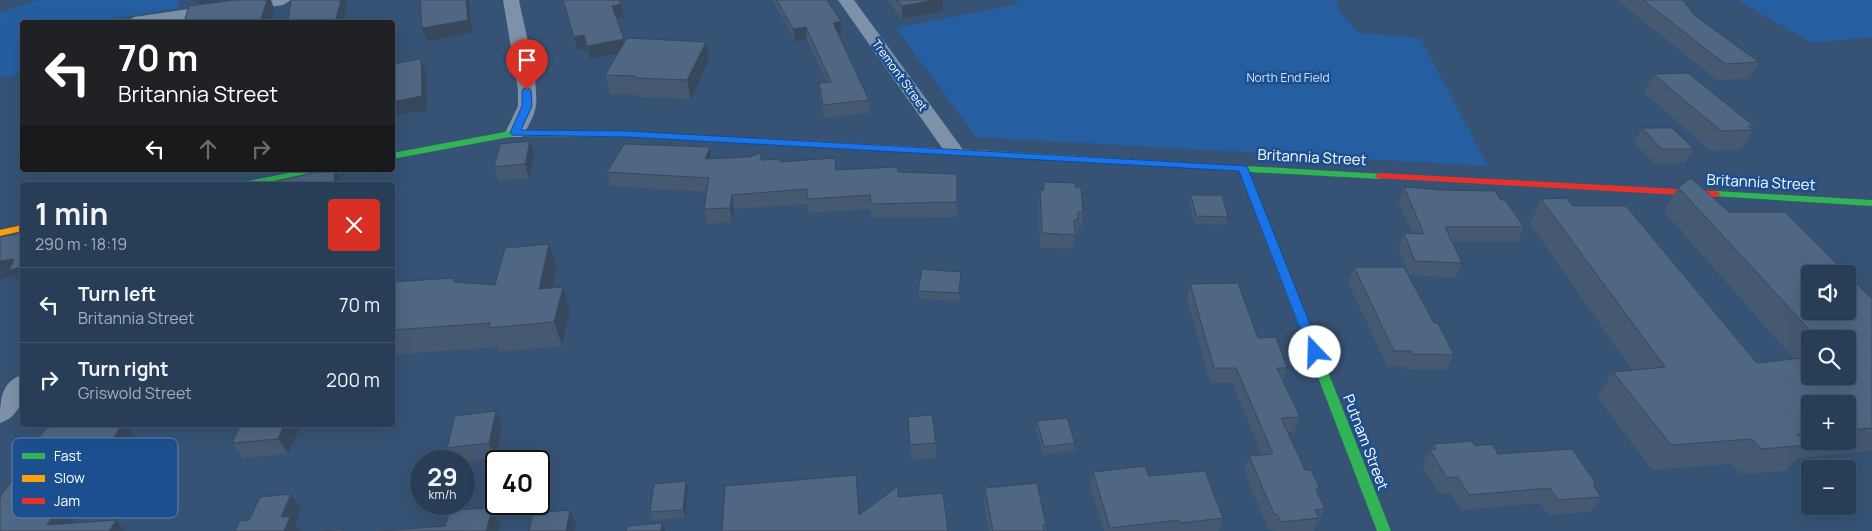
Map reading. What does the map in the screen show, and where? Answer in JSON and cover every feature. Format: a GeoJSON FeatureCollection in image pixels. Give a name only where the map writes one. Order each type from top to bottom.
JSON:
{"type":"FeatureCollection","features":[{"type":"Feature","properties":{"kind":"main road","name":"Britannia Street"},"geometry":{"type":"LineString","coordinates":[[395,155],[515,133],[628,134],[1872,203]]}},
{"type":"Feature","properties":{"kind":"main road","name":"Putnam Street"},"geometry":{"type":"LineString","coordinates":[[1243,168],[1384,531]]}},
{"type":"Feature","properties":{"kind":"main road"},"geometry":{"type":"LineString","coordinates":[[257,182],[309,172]]}},
{"type":"Feature","properties":{"kind":"main road"},"geometry":{"type":"LineString","coordinates":[[0,233],[20,228]]}},
{"type":"Feature","properties":{"kind":"street"},"geometry":{"type":"LineString","coordinates":[[148,20],[283,0]]}},
{"type":"Feature","properties":{"kind":"street"},"geometry":{"type":"LineString","coordinates":[[511,0],[527,90],[527,106],[515,133]]}},
{"type":"Feature","properties":{"kind":"street","name":"Tremont Street"},"geometry":{"type":"LineString","coordinates":[[846,0],[954,151]]}},
{"type":"Feature","properties":{"kind":"street"},"geometry":{"type":"LineString","coordinates":[[0,413],[20,387]]}},
{"type":"Feature","properties":{"kind":"green space"},"geometry":{"type":"Polygon","coordinates":[[[39,0],[179,0],[178,8],[104,20],[20,20],[20,71],[14,76],[0,77],[0,13],[39,0]]]}},
{"type":"Feature","properties":{"kind":"green space","name":"North End Field"},"geometry":{"type":"Polygon","coordinates":[[[1015,0],[1336,0],[1340,13],[1359,33],[1420,38],[1488,166],[976,137],[896,28],[1018,4],[1015,0]]]}},
{"type":"Feature","properties":{"kind":"green space"},"geometry":{"type":"Polygon","coordinates":[[[1737,0],[1872,0],[1872,37],[1812,43],[1737,0]]]}},
{"type":"Feature","properties":{"kind":"building"},"geometry":{"type":"Polygon","coordinates":[[[235,0],[267,0],[261,19],[253,20],[185,20],[189,6],[235,0]]]}},
{"type":"Feature","properties":{"kind":"building"},"geometry":{"type":"Polygon","coordinates":[[[291,0],[341,0],[336,20],[288,20],[291,0]]]}},
{"type":"Feature","properties":{"kind":"building"},"geometry":{"type":"Polygon","coordinates":[[[420,0],[466,0],[468,20],[422,28],[420,0]]]}},
{"type":"Feature","properties":{"kind":"building"},"geometry":{"type":"Polygon","coordinates":[[[563,0],[619,0],[621,4],[612,6],[624,39],[587,46],[584,35],[574,37],[563,0]]]}},
{"type":"Feature","properties":{"kind":"building"},"geometry":{"type":"Polygon","coordinates":[[[777,0],[827,0],[841,21],[833,23],[869,100],[823,105],[819,83],[831,82],[806,27],[793,29],[777,0]]]}},
{"type":"Feature","properties":{"kind":"building"},"geometry":{"type":"Polygon","coordinates":[[[897,0],[934,0],[902,6],[897,0]]]}},
{"type":"Feature","properties":{"kind":"building"},"geometry":{"type":"Polygon","coordinates":[[[1643,0],[1683,0],[1694,15],[1759,62],[1725,64],[1643,0]]]}},
{"type":"Feature","properties":{"kind":"building"},"geometry":{"type":"Polygon","coordinates":[[[627,38],[706,42],[687,80],[605,75],[627,38]]]}},
{"type":"Feature","properties":{"kind":"building"},"geometry":{"type":"Polygon","coordinates":[[[421,59],[422,96],[395,101],[395,63],[421,59]]]}},
{"type":"Feature","properties":{"kind":"building"},"geometry":{"type":"Polygon","coordinates":[[[1688,73],[1754,126],[1748,126],[1753,130],[1721,131],[1653,74],[1688,73]]]}},
{"type":"Feature","properties":{"kind":"building"},"geometry":{"type":"Polygon","coordinates":[[[1642,128],[1672,128],[1694,149],[1662,149],[1642,128]]]}},
{"type":"Feature","properties":{"kind":"building"},"geometry":{"type":"Polygon","coordinates":[[[530,141],[525,164],[494,167],[500,144],[530,141]]]}},
{"type":"Feature","properties":{"kind":"building"},"geometry":{"type":"Polygon","coordinates":[[[624,144],[710,147],[705,159],[749,157],[761,153],[761,160],[780,159],[780,162],[835,158],[836,170],[897,167],[898,172],[957,174],[957,202],[871,204],[870,195],[807,199],[807,189],[732,195],[730,208],[704,209],[709,178],[607,172],[624,144]]]}},
{"type":"Feature","properties":{"kind":"building"},"geometry":{"type":"Polygon","coordinates":[[[317,172],[335,172],[334,182],[272,182],[317,172]]]}},
{"type":"Feature","properties":{"kind":"building"},"geometry":{"type":"Polygon","coordinates":[[[1691,178],[1729,212],[1785,212],[1838,265],[1801,265],[1801,320],[1856,320],[1856,283],[1872,299],[1872,428],[1856,429],[1856,395],[1801,395],[1801,434],[1797,434],[1801,438],[1801,446],[1761,449],[1752,439],[1671,445],[1613,372],[1665,367],[1541,199],[1566,198],[1573,206],[1626,206],[1757,363],[1801,358],[1801,385],[1856,385],[1856,330],[1810,330],[1678,187],[1691,178]]]}},
{"type":"Feature","properties":{"kind":"building"},"geometry":{"type":"Polygon","coordinates":[[[1044,182],[1075,183],[1075,187],[1081,187],[1083,212],[1078,212],[1078,220],[1074,220],[1075,235],[1042,233],[1040,190],[1044,190],[1044,182]]]}},
{"type":"Feature","properties":{"kind":"building"},"geometry":{"type":"Polygon","coordinates":[[[1404,187],[1495,191],[1501,200],[1505,200],[1524,227],[1445,227],[1462,263],[1415,261],[1404,233],[1424,234],[1404,187]]]}},
{"type":"Feature","properties":{"kind":"building"},"geometry":{"type":"Polygon","coordinates":[[[1191,195],[1222,195],[1228,217],[1196,216],[1191,195]]]}},
{"type":"Feature","properties":{"kind":"building"},"geometry":{"type":"Polygon","coordinates":[[[20,233],[20,267],[9,270],[14,259],[0,261],[0,237],[20,233]]]}},
{"type":"Feature","properties":{"kind":"building"},"geometry":{"type":"Polygon","coordinates":[[[549,244],[539,289],[563,287],[554,322],[489,328],[490,323],[395,330],[395,282],[454,278],[454,282],[495,285],[505,248],[549,244]]]}},
{"type":"Feature","properties":{"kind":"building"},"geometry":{"type":"Polygon","coordinates":[[[1354,267],[1404,267],[1434,323],[1438,323],[1454,355],[1413,354],[1411,351],[1394,351],[1354,267]]]}},
{"type":"Feature","properties":{"kind":"building"},"geometry":{"type":"Polygon","coordinates":[[[922,269],[961,272],[959,293],[918,291],[922,269]]]}},
{"type":"Feature","properties":{"kind":"building"},"geometry":{"type":"Polygon","coordinates":[[[1238,283],[1258,338],[1276,337],[1287,368],[1277,368],[1300,417],[1281,418],[1305,470],[1311,470],[1319,486],[1316,490],[1325,509],[1315,510],[1319,518],[1281,522],[1277,514],[1274,514],[1249,456],[1273,454],[1236,368],[1214,368],[1190,284],[1238,283]]]}},
{"type":"Feature","properties":{"kind":"building"},"geometry":{"type":"Polygon","coordinates":[[[496,411],[489,443],[447,448],[455,416],[496,411]]]}},
{"type":"Feature","properties":{"kind":"building"},"geometry":{"type":"Polygon","coordinates":[[[932,415],[936,443],[910,445],[908,417],[932,415]]]}},
{"type":"Feature","properties":{"kind":"building"},"geometry":{"type":"Polygon","coordinates":[[[1067,418],[1075,443],[1044,447],[1037,421],[1067,418]]]}},
{"type":"Feature","properties":{"kind":"building"},"geometry":{"type":"Polygon","coordinates":[[[121,427],[113,438],[38,438],[46,428],[121,427]]]}},
{"type":"Feature","properties":{"kind":"building"},"geometry":{"type":"Polygon","coordinates":[[[240,427],[283,427],[278,439],[232,443],[240,427]]]}},
{"type":"Feature","properties":{"kind":"building"},"geometry":{"type":"Polygon","coordinates":[[[1472,441],[1475,446],[1492,444],[1498,454],[1572,449],[1595,482],[1593,485],[1601,497],[1558,500],[1550,488],[1469,495],[1458,477],[1447,478],[1430,450],[1436,449],[1433,444],[1472,441]]]}},
{"type":"Feature","properties":{"kind":"building"},"geometry":{"type":"Polygon","coordinates":[[[1145,466],[1149,476],[1205,471],[1223,518],[1180,523],[1179,520],[1110,528],[1093,472],[1145,466]]]}},
{"type":"Feature","properties":{"kind":"building"},"geometry":{"type":"Polygon","coordinates":[[[856,475],[859,515],[898,486],[898,497],[943,493],[948,531],[722,531],[725,486],[856,475]]]}},
{"type":"Feature","properties":{"kind":"building"},"geometry":{"type":"Polygon","coordinates":[[[12,481],[12,518],[52,518],[47,525],[116,520],[109,531],[0,531],[0,497],[12,481]]]}},
{"type":"Feature","properties":{"kind":"building"},"geometry":{"type":"Polygon","coordinates":[[[686,481],[683,510],[650,512],[654,484],[686,481]]]}},
{"type":"Feature","properties":{"kind":"building"},"geometry":{"type":"Polygon","coordinates":[[[1037,483],[1046,525],[1043,525],[1044,531],[993,531],[985,488],[1037,483]]]}},
{"type":"Feature","properties":{"kind":"building"},"geometry":{"type":"Polygon","coordinates":[[[291,494],[281,517],[290,517],[284,531],[235,531],[240,521],[249,520],[260,497],[291,494]]]}},
{"type":"Feature","properties":{"kind":"building"},"geometry":{"type":"Polygon","coordinates":[[[485,508],[485,515],[491,515],[486,531],[380,531],[445,526],[448,515],[475,515],[475,509],[485,508]]]}},
{"type":"Feature","properties":{"kind":"building"},"geometry":{"type":"Polygon","coordinates":[[[570,510],[566,531],[529,531],[533,515],[550,515],[550,512],[570,510]]]}},
{"type":"Feature","properties":{"kind":"building"},"geometry":{"type":"Polygon","coordinates":[[[662,523],[661,531],[626,531],[627,526],[662,523]]]}},
{"type":"Feature","properties":{"kind":"building"},"geometry":{"type":"Polygon","coordinates":[[[343,529],[342,531],[322,531],[343,529]]]}},
{"type":"Feature","properties":{"kind":"traffic: fast"},"geometry":{"type":"LineString","coordinates":[[395,155],[515,133],[620,134]]}},
{"type":"Feature","properties":{"kind":"traffic: fast"},"geometry":{"type":"LineString","coordinates":[[993,154],[1380,176]]}},
{"type":"Feature","properties":{"kind":"traffic: fast"},"geometry":{"type":"LineString","coordinates":[[1243,168],[1384,531]]}},
{"type":"Feature","properties":{"kind":"traffic: fast"},"geometry":{"type":"LineString","coordinates":[[258,182],[309,172]]}},
{"type":"Feature","properties":{"kind":"traffic: fast"},"geometry":{"type":"LineString","coordinates":[[1716,194],[1872,203]]}},
{"type":"Feature","properties":{"kind":"traffic: slow"},"geometry":{"type":"LineString","coordinates":[[620,134],[993,154]]}},
{"type":"Feature","properties":{"kind":"traffic: slow"},"geometry":{"type":"LineString","coordinates":[[0,233],[20,228]]}},
{"type":"Feature","properties":{"kind":"traffic: jam"},"geometry":{"type":"LineString","coordinates":[[1380,176],[1716,194]]}},
{"type":"Feature","properties":{"kind":"route"},"geometry":{"type":"LineString","coordinates":[[527,90],[527,106],[515,133],[577,132],[628,134],[1243,168],[1315,352]]}}]}
